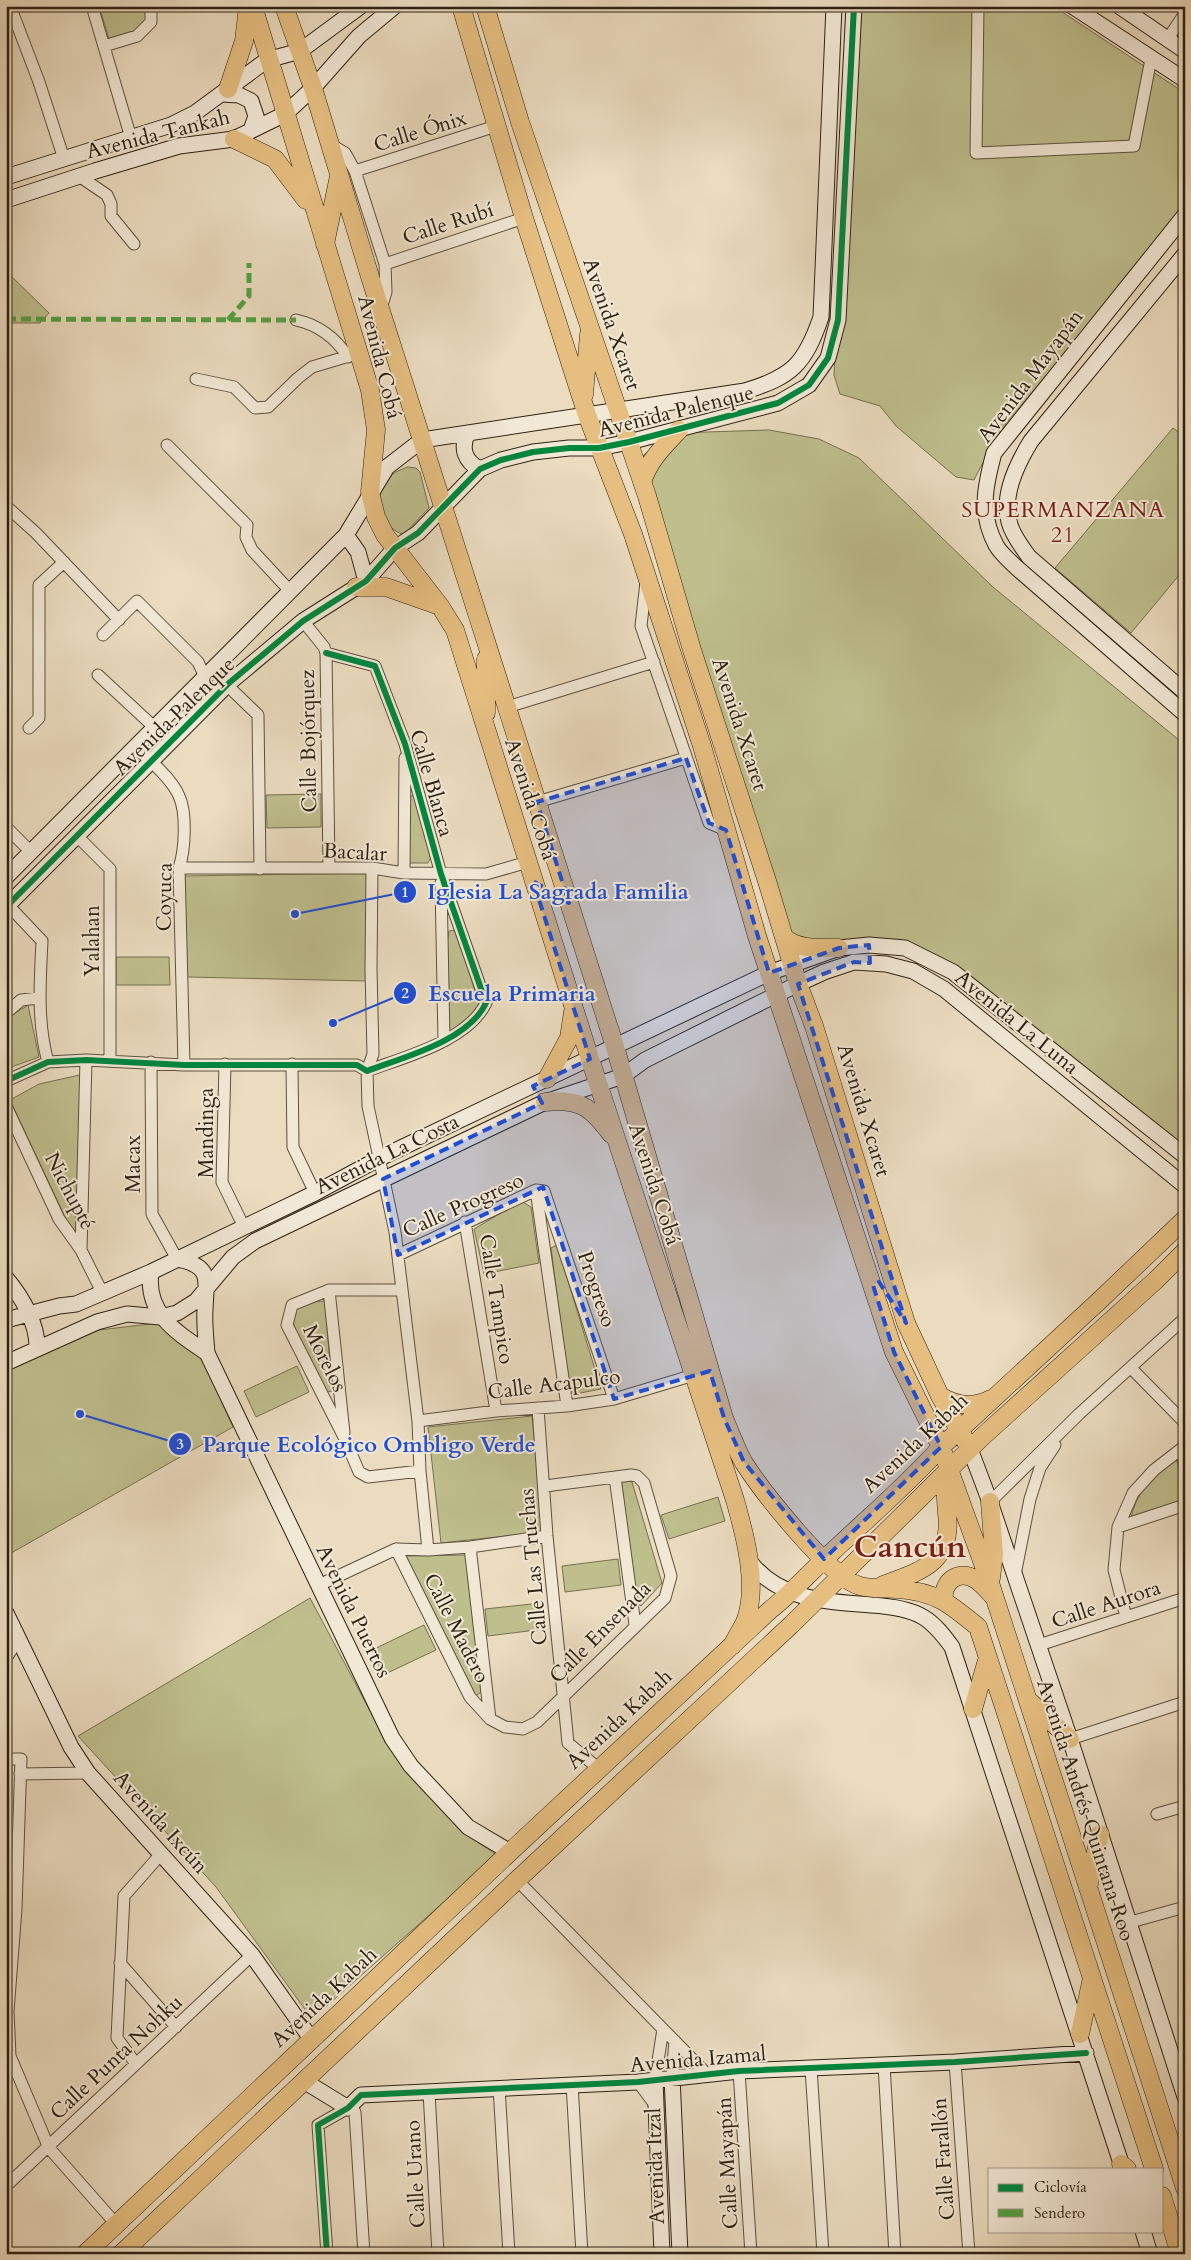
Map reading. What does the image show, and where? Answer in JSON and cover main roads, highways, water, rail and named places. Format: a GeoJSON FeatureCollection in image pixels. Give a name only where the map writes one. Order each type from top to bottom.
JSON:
{"type":"FeatureCollection","features":[{"type":"Feature","properties":{"kind":"main road"},"geometry":{"type":"LineString","coordinates":[[224,91],[244,41],[248,6]]}},
{"type":"Feature","properties":{"kind":"main road","name":"Avenida Cobá"},"geometry":{"type":"LineString","coordinates":[[253,6],[267,60],[325,244],[354,355],[370,390],[376,430],[370,492],[376,517],[395,548],[440,606],[455,630],[590,1059],[736,1504],[750,1562],[749,1599],[746,1620],[732,1646]]}},
{"type":"Feature","properties":{"kind":"main road","name":"Avenida Cobá"},"geometry":{"type":"LineString","coordinates":[[284,6],[313,88],[330,144],[347,172],[380,308],[615,1047],[724,1418],[744,1462],[780,1510],[811,1547],[824,1559]]}},
{"type":"Feature","properties":{"kind":"main road","name":"Avenida Xcaret"},"geometry":{"type":"LineString","coordinates":[[485,6],[540,180],[642,482],[692,650],[798,984],[814,1026],[906,1323],[940,1396],[970,1449]]}},
{"type":"Feature","properties":{"kind":"main road"},"geometry":{"type":"LineString","coordinates":[[462,11],[498,50]]}},
{"type":"Feature","properties":{"kind":"main road","name":"Avenida Xcaret"},"geometry":{"type":"LineString","coordinates":[[462,11],[524,218],[585,409],[633,534],[654,598],[702,746],[776,995],[865,1259],[894,1352],[941,1447]]}},
{"type":"Feature","properties":{"kind":"main road"},"geometry":{"type":"LineString","coordinates":[[496,126],[540,180]]}},
{"type":"Feature","properties":{"kind":"main road"},"geometry":{"type":"LineString","coordinates":[[234,139],[275,159],[300,190],[314,214]]}},
{"type":"Feature","properties":{"kind":"main road"},"geometry":{"type":"LineString","coordinates":[[325,244],[347,172]]}},
{"type":"Feature","properties":{"kind":"main road"},"geometry":{"type":"LineString","coordinates":[[585,409],[590,327]]}},
{"type":"Feature","properties":{"kind":"main road"},"geometry":{"type":"LineString","coordinates":[[642,482],[650,463],[679,430]]}},
{"type":"Feature","properties":{"kind":"main road"},"geometry":{"type":"LineString","coordinates":[[361,584],[386,587],[440,606]]}},
{"type":"Feature","properties":{"kind":"main road"},"geometry":{"type":"LineString","coordinates":[[654,598],[692,650]]}},
{"type":"Feature","properties":{"kind":"main road"},"geometry":{"type":"LineString","coordinates":[[486,641],[486,733]]}},
{"type":"Feature","properties":{"kind":"main road"},"geometry":{"type":"LineString","coordinates":[[533,881],[568,903]]}},
{"type":"Feature","properties":{"kind":"main road"},"geometry":{"type":"LineString","coordinates":[[784,937],[789,942],[816,948],[839,948]]}},
{"type":"Feature","properties":{"kind":"main road"},"geometry":{"type":"LineString","coordinates":[[540,1083],[569,1038],[574,1007]]}},
{"type":"Feature","properties":{"kind":"main road"},"geometry":{"type":"LineString","coordinates":[[542,1103],[562,1100],[577,1102],[590,1109],[618,1142]]}},
{"type":"Feature","properties":{"kind":"main road"},"geometry":{"type":"LineString","coordinates":[[637,1199],[672,1241]]}},
{"type":"Feature","properties":{"kind":"main road","name":"Avenida Kabah"},"geometry":{"type":"LineString","coordinates":[[85,2254],[510,1852],[793,1591],[824,1559],[923,1468],[941,1447],[1001,1394],[1185,1219]]}},
{"type":"Feature","properties":{"kind":"main road","name":"Avenida Kabah"},"geometry":{"type":"LineString","coordinates":[[121,2254],[816,1600],[970,1449],[1156,1280],[1185,1251]]}},
{"type":"Feature","properties":{"kind":"main road"},"geometry":{"type":"LineString","coordinates":[[865,1259],[906,1323]]}},
{"type":"Feature","properties":{"kind":"main road"},"geometry":{"type":"LineString","coordinates":[[940,1396],[954,1404],[979,1405],[1001,1394]]}},
{"type":"Feature","properties":{"kind":"main road"},"geometry":{"type":"LineString","coordinates":[[719,1452],[724,1418]]}},
{"type":"Feature","properties":{"kind":"main road","name":"Avenida Andrés Quintana Roo"},"geometry":{"type":"LineString","coordinates":[[941,1447],[993,1591],[1026,1699],[1185,2188]]}},
{"type":"Feature","properties":{"kind":"main road"},"geometry":{"type":"LineString","coordinates":[[878,1587],[924,1569],[942,1552],[949,1530],[946,1483],[950,1468]]}},
{"type":"Feature","properties":{"kind":"main road"},"geometry":{"type":"LineString","coordinates":[[990,1502],[994,1554],[993,1591]]}},
{"type":"Feature","properties":{"kind":"main road"},"geometry":{"type":"LineString","coordinates":[[824,1559],[840,1576],[859,1586],[914,1590],[944,1600],[978,1627],[1154,2168]]}},
{"type":"Feature","properties":{"kind":"main road"},"geometry":{"type":"LineString","coordinates":[[944,1600],[945,1586],[949,1580],[958,1577],[975,1579],[993,1591]]}},
{"type":"Feature","properties":{"kind":"main road"},"geometry":{"type":"LineString","coordinates":[[973,1709],[988,1658]]}},
{"type":"Feature","properties":{"kind":"main road"},"geometry":{"type":"LineString","coordinates":[[1026,1699],[1070,1739]]}},
{"type":"Feature","properties":{"kind":"main road"},"geometry":{"type":"LineString","coordinates":[[1088,1889],[1100,1834]]}},
{"type":"Feature","properties":{"kind":"main road"},"geometry":{"type":"LineString","coordinates":[[1080,2034],[1092,1978]]}},
{"type":"Feature","properties":{"kind":"main road"},"geometry":{"type":"LineString","coordinates":[[1178,2170],[1185,2148]]}},
{"type":"Feature","properties":{"kind":"main road"},"geometry":{"type":"LineString","coordinates":[[1164,2203],[1180,2254]]}},
{"type":"Feature","properties":{"kind":"place","name":"Iglesia La Sagrada Familia"},"geometry":{"type":"Point","coordinates":[295,914]}},
{"type":"Feature","properties":{"kind":"place","name":"Escuela Primaria"},"geometry":{"type":"Point","coordinates":[333,1023]}},
{"type":"Feature","properties":{"kind":"place","name":"Parque Ecológico Ombligo Verde"},"geometry":{"type":"Point","coordinates":[80,1414]}},
{"type":"Feature","properties":{"kind":"district","name":"SUPERMANZANA 21"},"geometry":{"type":"Point","coordinates":[1063,522]}},
{"type":"Feature","properties":{"kind":"district","name":"Cancún"},"geometry":{"type":"Point","coordinates":[910,1546]}}]}
